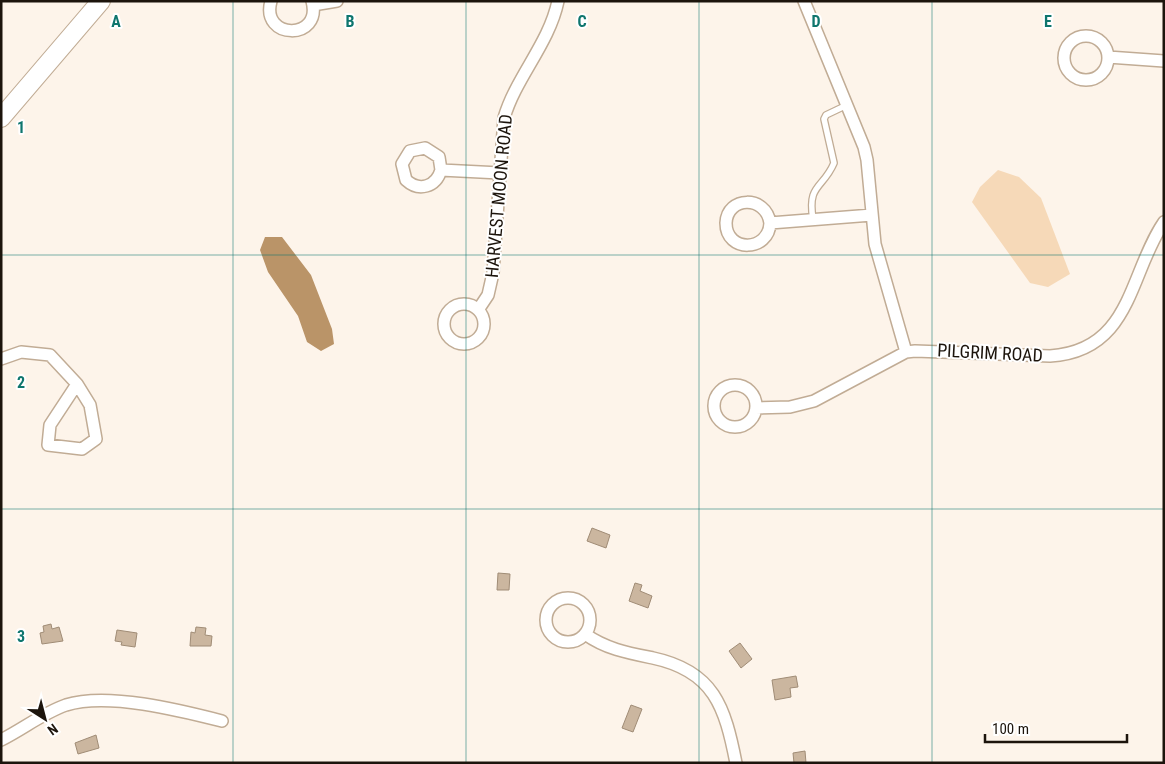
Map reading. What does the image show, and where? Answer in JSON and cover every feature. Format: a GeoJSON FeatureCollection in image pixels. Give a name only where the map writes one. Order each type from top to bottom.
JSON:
{"type":"FeatureCollection","features":[{"type":"Feature","properties":{"kind":"main road"},"geometry":{"type":"LineString","coordinates":[[1,118],[101,1]]}},
{"type":"Feature","properties":{"kind":"street"},"geometry":{"type":"LineString","coordinates":[[272,1],[270,12],[273,20],[279,28],[288,31],[297,31],[306,26],[311,19],[312,3],[337,1]]}},
{"type":"Feature","properties":{"kind":"street","name":"HARVEST MOON ROAD"},"geometry":{"type":"LineString","coordinates":[[478,310],[488,295],[492,280],[502,131],[507,106],[548,31],[558,1]]}},
{"type":"Feature","properties":{"kind":"street"},"geometry":{"type":"LineString","coordinates":[[804,1],[848,105],[867,160],[877,253],[906,352]]}},
{"type":"Feature","properties":{"kind":"street"},"geometry":{"type":"LineString","coordinates":[[1108,57],[1164,61]]}},
{"type":"Feature","properties":{"kind":"street"},"geometry":{"type":"LineString","coordinates":[[441,170],[500,173]]}},
{"type":"Feature","properties":{"kind":"street"},"geometry":{"type":"LineString","coordinates":[[770,223],[872,215]]}},
{"type":"Feature","properties":{"kind":"street","name":"PILGRIM ROAD"},"geometry":{"type":"LineString","coordinates":[[756,408],[790,407],[814,401],[906,352],[924,350],[1050,356],[1064,354],[1084,346],[1102,335],[1124,309],[1154,239],[1164,222]]}},
{"type":"Feature","properties":{"kind":"street"},"geometry":{"type":"LineString","coordinates":[[1,359],[21,352],[50,355],[77,384],[90,405],[96,439],[82,449],[48,445],[50,425],[77,384]]}},
{"type":"Feature","properties":{"kind":"street"},"geometry":{"type":"LineString","coordinates":[[584,634],[613,650],[681,667],[700,679],[721,706],[736,763]]}},
{"type":"Feature","properties":{"kind":"street"},"geometry":{"type":"LineString","coordinates":[[1,740],[55,710],[92,700],[109,700],[188,712],[222,721]]}},
{"type":"Feature","properties":{"kind":"lane"},"geometry":{"type":"LineString","coordinates":[[813,219],[811,206],[815,189],[834,163],[824,120],[826,116],[848,105]]}},
{"type":"Feature","properties":{"kind":"shaded area"},"geometry":{"type":"Polygon","coordinates":[[[998,170],[1019,177],[1041,198],[1070,274],[1048,287],[1030,283],[972,202],[980,187],[998,170]]]}},
{"type":"Feature","properties":{"kind":"shaded area"},"geometry":{"type":"Polygon","coordinates":[[[265,237],[282,237],[311,275],[332,329],[334,344],[321,351],[307,342],[298,316],[268,272],[260,250],[265,237]]]}},
{"type":"Feature","properties":{"kind":"building"},"geometry":{"type":"Polygon","coordinates":[[[592,528],[610,535],[606,548],[587,541],[592,528]]]}},
{"type":"Feature","properties":{"kind":"building"},"geometry":{"type":"Polygon","coordinates":[[[498,573],[510,574],[509,590],[497,590],[498,573]]]}},
{"type":"Feature","properties":{"kind":"building"},"geometry":{"type":"Polygon","coordinates":[[[635,583],[642,585],[640,591],[652,596],[648,608],[629,601],[635,583]]]}},
{"type":"Feature","properties":{"kind":"building"},"geometry":{"type":"Polygon","coordinates":[[[51,624],[52,629],[59,627],[63,641],[42,644],[40,633],[44,632],[43,626],[51,624]]]}},
{"type":"Feature","properties":{"kind":"building"},"geometry":{"type":"Polygon","coordinates":[[[196,627],[206,628],[205,635],[212,636],[211,646],[190,646],[191,632],[195,633],[196,627]]]}},
{"type":"Feature","properties":{"kind":"building"},"geometry":{"type":"Polygon","coordinates":[[[117,630],[137,633],[135,647],[121,645],[122,642],[115,641],[117,630]]]}},
{"type":"Feature","properties":{"kind":"building"},"geometry":{"type":"Polygon","coordinates":[[[740,643],[752,659],[741,668],[729,651],[740,643]]]}},
{"type":"Feature","properties":{"kind":"building"},"geometry":{"type":"Polygon","coordinates":[[[796,676],[798,687],[790,688],[791,697],[775,700],[772,680],[796,676]]]}},
{"type":"Feature","properties":{"kind":"building"},"geometry":{"type":"Polygon","coordinates":[[[631,705],[642,709],[633,732],[622,728],[631,705]]]}},
{"type":"Feature","properties":{"kind":"building"},"geometry":{"type":"Polygon","coordinates":[[[96,735],[99,748],[78,754],[75,743],[96,735]]]}},
{"type":"Feature","properties":{"kind":"building"},"geometry":{"type":"Polygon","coordinates":[[[805,751],[806,763],[794,763],[793,753],[805,751]]]}}]}
